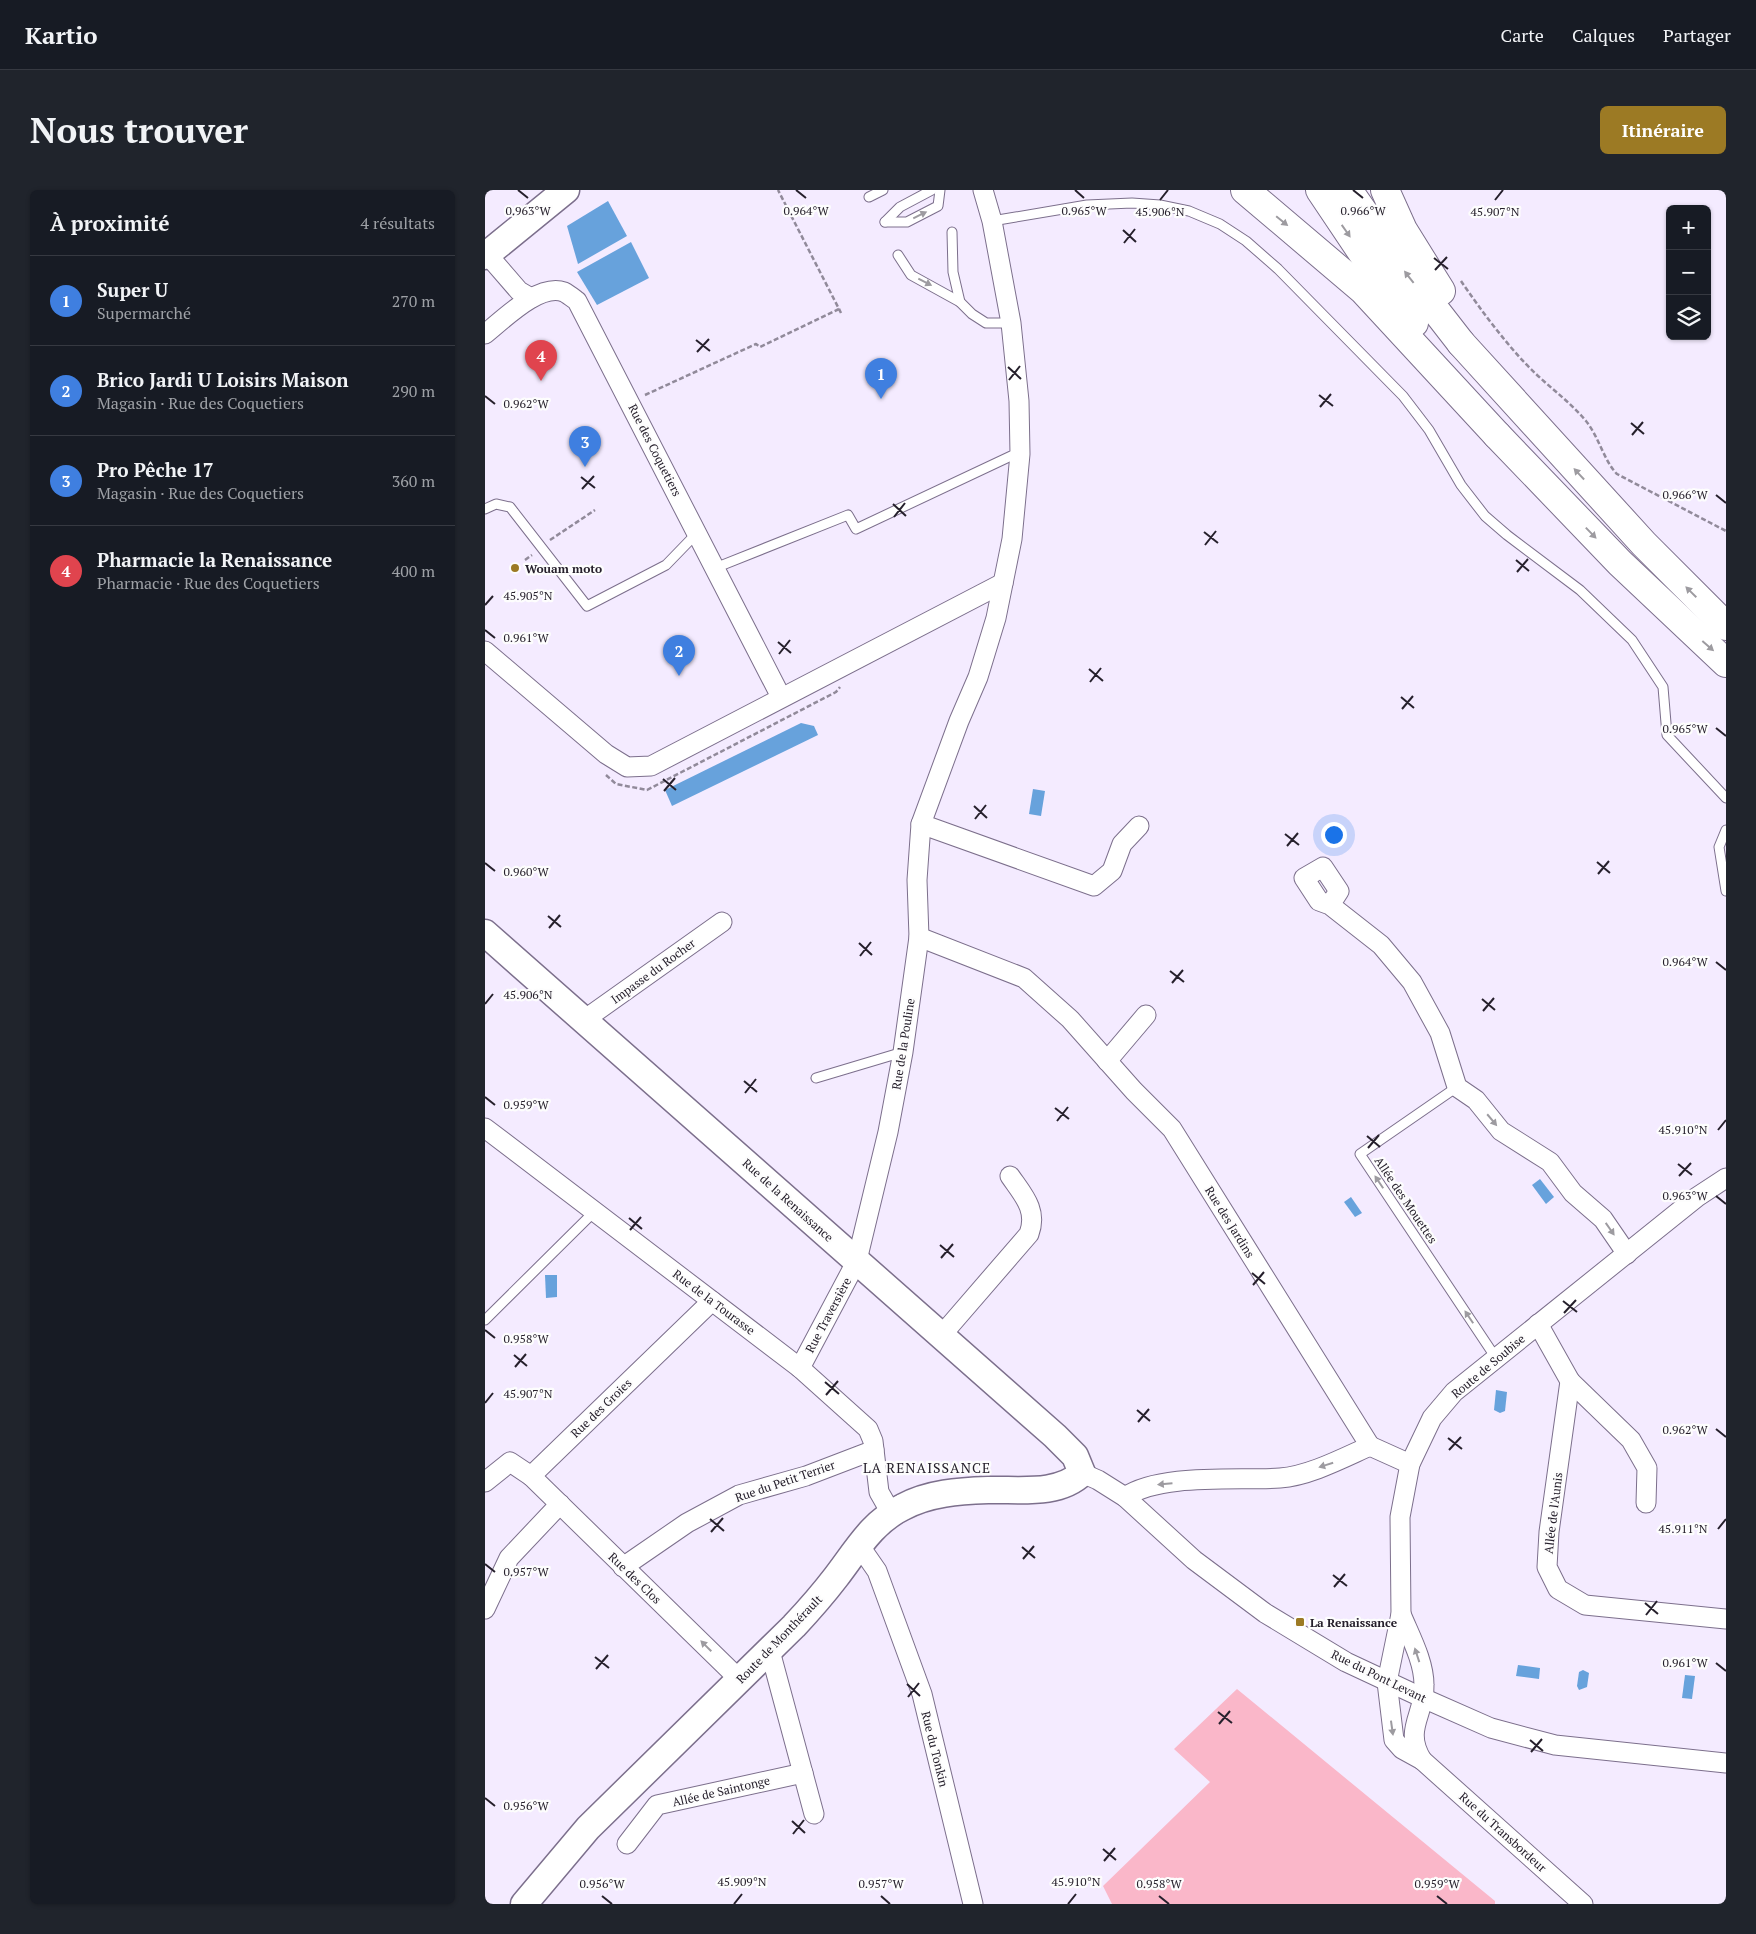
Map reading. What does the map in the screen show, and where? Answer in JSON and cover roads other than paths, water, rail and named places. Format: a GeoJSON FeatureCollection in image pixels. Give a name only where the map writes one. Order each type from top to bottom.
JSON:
{"type":"FeatureCollection","features":[{"type":"Feature","properties":{"kind":"main road"},"geometry":{"type":"LineString","coordinates":[[486,255],[566,190]]}},
{"type":"Feature","properties":{"kind":"main road"},"geometry":{"type":"LineString","coordinates":[[1245,190],[1363,290],[1497,435],[1620,563],[1726,663]]}},
{"type":"Feature","properties":{"kind":"main road"},"geometry":{"type":"LineString","coordinates":[[1320,190],[1365,258],[1497,435]]}},
{"type":"Feature","properties":{"kind":"main road"},"geometry":{"type":"LineString","coordinates":[[1348,190],[1402,267],[1461,343],[1644,544],[1726,626]]}},
{"type":"Feature","properties":{"kind":"main road"},"geometry":{"type":"LineString","coordinates":[[1385,190],[1414,250],[1464,324],[1461,343]]}},
{"type":"Feature","properties":{"kind":"main road","name":"Rue de la Renaissance"},"geometry":{"type":"LineString","coordinates":[[485,933],[856,1260],[940,1337],[1055,1436],[1075,1456],[1080,1464],[1082,1473]]}},
{"type":"Feature","properties":{"kind":"main road","name":"Route de Monthérault"},"geometry":{"type":"LineString","coordinates":[[524,1904],[588,1828],[770,1651],[817,1602],[859,1545],[891,1513],[919,1500],[947,1493],[1057,1488],[1082,1473]]}},
{"type":"Feature","properties":{"kind":"street","name":"Rue de la Pouline"},"geometry":{"type":"LineString","coordinates":[[856,1260],[888,1132],[903,1052],[919,937],[917,880],[921,824],[959,721],[978,677],[996,618],[1012,539],[1021,454],[1019,401],[1011,323],[992,221],[983,190]]}},
{"type":"Feature","properties":{"kind":"street"},"geometry":{"type":"LineString","coordinates":[[486,255],[519,291],[531,298]]}},
{"type":"Feature","properties":{"kind":"street","name":"Rue des Coquetiers"},"geometry":{"type":"LineString","coordinates":[[485,334],[531,298],[545,291],[564,292],[577,301],[781,697]]}},
{"type":"Feature","properties":{"kind":"street"},"geometry":{"type":"LineString","coordinates":[[485,651],[606,754],[627,767],[651,766],[1003,583]]}},
{"type":"Feature","properties":{"kind":"street"},"geometry":{"type":"LineString","coordinates":[[921,824],[1094,886],[1112,871],[1121,844],[1139,826]]}},
{"type":"Feature","properties":{"kind":"street"},"geometry":{"type":"LineString","coordinates":[[1330,905],[1381,945],[1412,982],[1440,1033],[1457,1087],[1476,1100],[1501,1131],[1550,1162],[1573,1193],[1603,1219],[1627,1254]]}},
{"type":"Feature","properties":{"kind":"street","name":"Impasse du Rocher"},"geometry":{"type":"LineString","coordinates":[[585,1020],[722,922]]}},
{"type":"Feature","properties":{"kind":"street","name":"Rue des Jardins"},"geometry":{"type":"LineString","coordinates":[[919,937],[1024,978],[1070,1019],[1172,1129],[1370,1446]]}},
{"type":"Feature","properties":{"kind":"street"},"geometry":{"type":"LineString","coordinates":[[1107,1061],[1146,1015]]}},
{"type":"Feature","properties":{"kind":"street","name":"Rue de la Tourasse"},"geometry":{"type":"LineString","coordinates":[[485,1128],[800,1368],[868,1429],[872,1434],[879,1492],[891,1513]]}},
{"type":"Feature","properties":{"kind":"street"},"geometry":{"type":"LineString","coordinates":[[940,1337],[1029,1234],[1033,1224],[1031,1206],[1010,1176]]}},
{"type":"Feature","properties":{"kind":"street","name":"Route de Soubise"},"geometry":{"type":"LineString","coordinates":[[1409,1464],[1432,1418],[1454,1392],[1697,1197],[1726,1178]]}},
{"type":"Feature","properties":{"kind":"street","name":"Rue Traversière"},"geometry":{"type":"LineString","coordinates":[[800,1368],[856,1260]]}},
{"type":"Feature","properties":{"kind":"street","name":"Rue des Groies"},"geometry":{"type":"LineString","coordinates":[[531,1476],[712,1300]]}},
{"type":"Feature","properties":{"kind":"street"},"geometry":{"type":"LineString","coordinates":[[1538,1324],[1570,1382],[1631,1440],[1647,1468],[1646,1502]]}},
{"type":"Feature","properties":{"kind":"street","name":"Allée de l'Aunis"},"geometry":{"type":"LineString","coordinates":[[1570,1382],[1549,1532],[1547,1567],[1558,1590],[1585,1605],[1726,1619]]}},
{"type":"Feature","properties":{"kind":"street"},"geometry":{"type":"LineString","coordinates":[[1125,1497],[1135,1491],[1155,1485],[1221,1479],[1282,1478],[1331,1464],[1370,1446],[1409,1464]]}},
{"type":"Feature","properties":{"kind":"street","name":"Rue du Petit Terrier"},"geometry":{"type":"LineString","coordinates":[[623,1566],[687,1524],[739,1495],[807,1476],[874,1450]]}},
{"type":"Feature","properties":{"kind":"street"},"geometry":{"type":"LineString","coordinates":[[485,1482],[510,1462],[531,1476]]}},
{"type":"Feature","properties":{"kind":"street","name":"Rue du Transbordeur"},"geometry":{"type":"LineString","coordinates":[[1409,1464],[1399,1516],[1401,1614],[1387,1682],[1394,1740],[1402,1749],[1422,1760],[1583,1904]]}},
{"type":"Feature","properties":{"kind":"street","name":"Rue du Pont Levant"},"geometry":{"type":"LineString","coordinates":[[1082,1473],[1098,1480],[1125,1497],[1194,1560],[1265,1613],[1346,1662],[1387,1682],[1491,1728],[1555,1745],[1726,1763]]}},
{"type":"Feature","properties":{"kind":"street","name":"Rue des Clos"},"geometry":{"type":"LineString","coordinates":[[531,1476],[740,1680]]}},
{"type":"Feature","properties":{"kind":"street"},"geometry":{"type":"LineString","coordinates":[[485,1609],[509,1558],[560,1504]]}},
{"type":"Feature","properties":{"kind":"street","name":"Rue du Tonkin"},"geometry":{"type":"LineString","coordinates":[[859,1545],[877,1571],[922,1694],[973,1904]]}},
{"type":"Feature","properties":{"kind":"street","name":"Rue du Transbordeur"},"geometry":{"type":"LineString","coordinates":[[1401,1614],[1424,1676],[1423,1698],[1413,1738],[1414,1747],[1422,1760]]}},
{"type":"Feature","properties":{"kind":"street"},"geometry":{"type":"LineString","coordinates":[[770,1651],[814,1814]]}},
{"type":"Feature","properties":{"kind":"street","name":"Allée de Saintonge"},"geometry":{"type":"LineString","coordinates":[[627,1844],[657,1805],[803,1773]]}},
{"type":"Feature","properties":{"kind":"lane"},"geometry":{"type":"LineString","coordinates":[[869,197],[883,190]]}},
{"type":"Feature","properties":{"kind":"lane"},"geometry":{"type":"LineString","coordinates":[[932,190],[900,207],[885,222],[907,222],[939,206],[940,190]]}},
{"type":"Feature","properties":{"kind":"lane"},"geometry":{"type":"LineString","coordinates":[[992,221],[1087,205],[1132,203],[1160,205],[1189,212],[1220,224],[1246,241],[1278,269],[1403,396],[1429,430],[1461,485],[1485,516],[1507,535],[1581,590],[1632,640],[1663,687],[1667,735],[1726,798]]}},
{"type":"Feature","properties":{"kind":"lane"},"geometry":{"type":"LineString","coordinates":[[952,232],[953,272],[959,302]]}},
{"type":"Feature","properties":{"kind":"lane"},"geometry":{"type":"LineString","coordinates":[[898,255],[911,275],[959,302],[986,323],[1011,323]]}},
{"type":"Feature","properties":{"kind":"lane"},"geometry":{"type":"LineString","coordinates":[[715,568],[848,515],[857,529],[1011,456],[1021,454]]}},
{"type":"Feature","properties":{"kind":"lane"},"geometry":{"type":"LineString","coordinates":[[485,509],[497,504],[510,507],[587,606],[666,565],[697,533]]}},
{"type":"Feature","properties":{"kind":"lane"},"geometry":{"type":"LineString","coordinates":[[1726,830],[1719,847],[1726,891]]}},
{"type":"Feature","properties":{"kind":"lane"},"geometry":{"type":"LineString","coordinates":[[816,1078],[903,1052]]}},
{"type":"Feature","properties":{"kind":"lane","name":"Allée des Mouettes"},"geometry":{"type":"LineString","coordinates":[[1457,1087],[1360,1154],[1496,1358]]}},
{"type":"Feature","properties":{"kind":"lane"},"geometry":{"type":"LineString","coordinates":[[485,1320],[595,1211]]}},
{"type":"Feature","properties":{"kind":"water"},"geometry":{"type":"Polygon","coordinates":[[[608,201],[627,236],[578,264],[567,226],[608,201]]]}},
{"type":"Feature","properties":{"kind":"water"},"geometry":{"type":"Polygon","coordinates":[[[631,242],[649,278],[597,305],[577,272],[631,242]]]}},
{"type":"Feature","properties":{"kind":"water"},"geometry":{"type":"Polygon","coordinates":[[[801,723],[814,726],[818,735],[672,806],[665,790],[801,723]]]}},
{"type":"Feature","properties":{"kind":"water"},"geometry":{"type":"Polygon","coordinates":[[[1033,789],[1045,791],[1041,816],[1029,814],[1033,789]]]}},
{"type":"Feature","properties":{"kind":"water"},"geometry":{"type":"Polygon","coordinates":[[[1540,1179],[1554,1197],[1546,1204],[1532,1185],[1540,1179]]]}},
{"type":"Feature","properties":{"kind":"water"},"geometry":{"type":"Polygon","coordinates":[[[1351,1197],[1362,1213],[1355,1217],[1344,1202],[1351,1197]]]}},
{"type":"Feature","properties":{"kind":"water"},"geometry":{"type":"Polygon","coordinates":[[[545,1275],[557,1275],[557,1297],[546,1298],[545,1275]]]}},
{"type":"Feature","properties":{"kind":"water"},"geometry":{"type":"Polygon","coordinates":[[[1496,1390],[1507,1392],[1505,1411],[1500,1413],[1494,1410],[1496,1390]]]}},
{"type":"Feature","properties":{"kind":"water"},"geometry":{"type":"Polygon","coordinates":[[[1518,1665],[1540,1668],[1539,1679],[1516,1676],[1518,1665]]]}},
{"type":"Feature","properties":{"kind":"water"},"geometry":{"type":"Polygon","coordinates":[[[1583,1670],[1589,1673],[1587,1687],[1579,1690],[1577,1686],[1579,1672],[1583,1670]]]}},
{"type":"Feature","properties":{"kind":"water"},"geometry":{"type":"Polygon","coordinates":[[[1685,1675],[1695,1676],[1692,1699],[1682,1698],[1685,1675]]]}},
{"type":"Feature","properties":{"kind":"place","name":"Pharmacie la Renaissance"},"geometry":{"type":"Point","coordinates":[541,381]}},
{"type":"Feature","properties":{"kind":"place","name":"Super U"},"geometry":{"type":"Point","coordinates":[881,399]}},
{"type":"Feature","properties":{"kind":"place","name":"Pro Pêche 17"},"geometry":{"type":"Point","coordinates":[585,467]}},
{"type":"Feature","properties":{"kind":"place","name":"Wouam moto"},"geometry":{"type":"Point","coordinates":[515,568]}},
{"type":"Feature","properties":{"kind":"place","name":"Brico Jardi U Loisirs Maison"},"geometry":{"type":"Point","coordinates":[679,676]}},
{"type":"Feature","properties":{"kind":"place","name":"La Renaissance"},"geometry":{"type":"Point","coordinates":[1300,1622]}},
{"type":"Feature","properties":{"kind":"district","name":"LA RENAISSANCE"},"geometry":{"type":"Point","coordinates":[927,1467]}}]}
